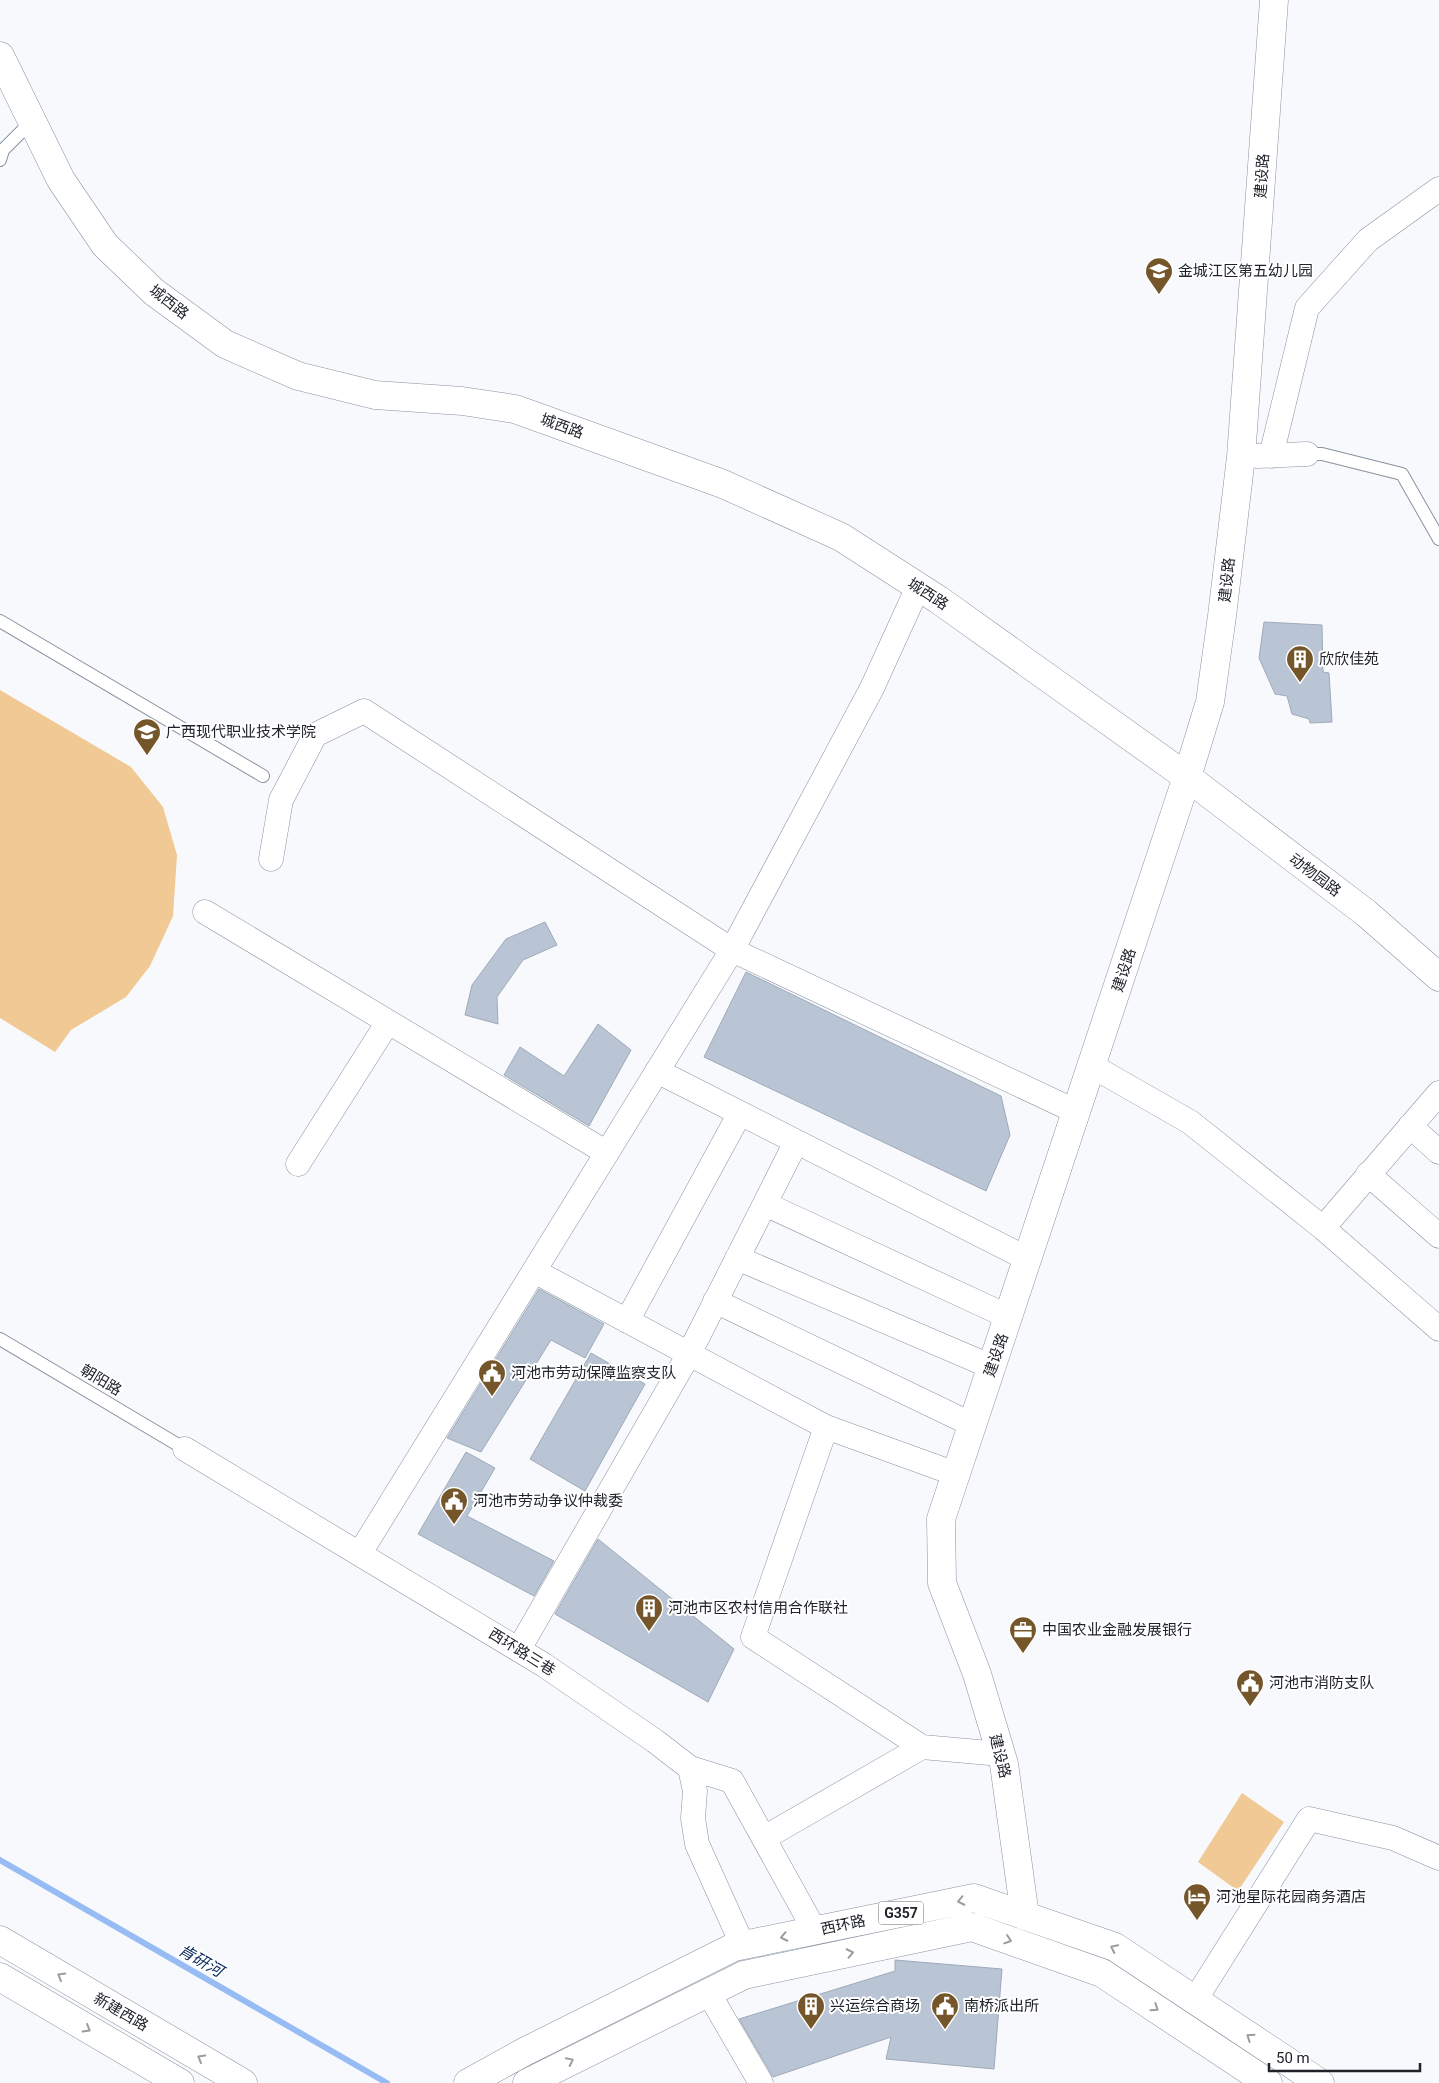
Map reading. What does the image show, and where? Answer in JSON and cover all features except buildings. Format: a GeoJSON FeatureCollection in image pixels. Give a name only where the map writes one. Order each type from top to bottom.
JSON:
{"type":"FeatureCollection","features":[{"type":"Feature","properties":{"kind":"main road","name":"建设路"},"geometry":{"type":"LineString","coordinates":[[1025,1916],[1001,1754],[977,1674],[942,1583],[941,1519],[1077,1112],[1210,702],[1241,457],[1274,0]]}},
{"type":"Feature","properties":{"kind":"main road","name":"城西路"},"geometry":{"type":"LineString","coordinates":[[0,56],[61,180],[105,245],[154,292],[225,344],[298,376],[375,395],[462,401],[515,409],[723,484],[841,537],[918,587],[1187,777]]}},
{"type":"Feature","properties":{"kind":"main road","name":"动物园路"},"geometry":{"type":"LineString","coordinates":[[1187,777],[1366,913],[1439,978]]}},
{"type":"Feature","properties":{"kind":"main road","name":"西环路"},"geometry":{"type":"LineString","coordinates":[[468,2083],[524,2052],[734,1948],[974,1898],[1115,1947],[1320,2083]]}},
{"type":"Feature","properties":{"kind":"main road","name":"西环路"},"geometry":{"type":"LineString","coordinates":[[527,2083],[744,1975],[972,1928],[1102,1973],[1268,2083]]}},
{"type":"Feature","properties":{"kind":"main road","name":"新建西路"},"geometry":{"type":"LineString","coordinates":[[0,1940],[243,2083]]}},
{"type":"Feature","properties":{"kind":"main road","name":"新建西路"},"geometry":{"type":"LineString","coordinates":[[0,1977],[180,2083]]}},
{"type":"Feature","properties":{"kind":"street"},"geometry":{"type":"LineString","coordinates":[[1272,456],[1308,308],[1368,240],[1439,189]]}},
{"type":"Feature","properties":{"kind":"street"},"geometry":{"type":"LineString","coordinates":[[1241,457],[1307,454]]}},
{"type":"Feature","properties":{"kind":"street"},"geometry":{"type":"LineString","coordinates":[[360,1553],[732,950],[872,688],[918,587]]}},
{"type":"Feature","properties":{"kind":"street"},"geometry":{"type":"LineString","coordinates":[[271,859],[281,800],[315,734],[364,711],[732,950],[1077,1112]]}},
{"type":"Feature","properties":{"kind":"street"},"geometry":{"type":"LineString","coordinates":[[205,912],[606,1153]]}},
{"type":"Feature","properties":{"kind":"street"},"geometry":{"type":"LineString","coordinates":[[298,1164],[388,1022]]}},
{"type":"Feature","properties":{"kind":"street"},"geometry":{"type":"LineString","coordinates":[[1092,1066],[1190,1122],[1322,1228],[1439,1329]]}},
{"type":"Feature","properties":{"kind":"street"},"geometry":{"type":"LineString","coordinates":[[657,1071],[1028,1259]]}},
{"type":"Feature","properties":{"kind":"street"},"geometry":{"type":"LineString","coordinates":[[1322,1228],[1439,1093]]}},
{"type":"Feature","properties":{"kind":"street"},"geometry":{"type":"LineString","coordinates":[[627,1322],[740,1113]]}},
{"type":"Feature","properties":{"kind":"street"},"geometry":{"type":"LineString","coordinates":[[1410,1126],[1439,1152]]}},
{"type":"Feature","properties":{"kind":"street"},"geometry":{"type":"LineString","coordinates":[[519,1649],[689,1354],[796,1142]]}},
{"type":"Feature","properties":{"kind":"street"},"geometry":{"type":"LineString","coordinates":[[1368,1174],[1439,1236]]}},
{"type":"Feature","properties":{"kind":"street"},"geometry":{"type":"LineString","coordinates":[[765,1204],[1009,1317]]}},
{"type":"Feature","properties":{"kind":"street"},"geometry":{"type":"LineString","coordinates":[[737,1258],[992,1367]]}},
{"type":"Feature","properties":{"kind":"street"},"geometry":{"type":"LineString","coordinates":[[534,1272],[826,1427],[956,1474]]}},
{"type":"Feature","properties":{"kind":"street"},"geometry":{"type":"LineString","coordinates":[[715,1301],[973,1425]]}},
{"type":"Feature","properties":{"kind":"street"},"geometry":{"type":"LineString","coordinates":[[826,1427],[753,1637],[922,1747],[1001,1754]]}},
{"type":"Feature","properties":{"kind":"street","name":"西环路三巷"},"geometry":{"type":"LineString","coordinates":[[185,1449],[519,1649],[655,1741],[690,1768]]}},
{"type":"Feature","properties":{"kind":"street"},"geometry":{"type":"LineString","coordinates":[[764,1838],[922,1747]]}},
{"type":"Feature","properties":{"kind":"street"},"geometry":{"type":"LineString","coordinates":[[690,1768],[732,1781],[815,1931]]}},
{"type":"Feature","properties":{"kind":"street"},"geometry":{"type":"LineString","coordinates":[[690,1768],[696,1791],[693,1818],[697,1844],[743,1946]]}},
{"type":"Feature","properties":{"kind":"street"},"geometry":{"type":"LineString","coordinates":[[1196,2000],[1309,1819],[1393,1838],[1439,1858]]}},
{"type":"Feature","properties":{"kind":"street"},"geometry":{"type":"LineString","coordinates":[[708,1992],[761,2083]]}},
{"type":"Feature","properties":{"kind":"lane"},"geometry":{"type":"LineString","coordinates":[[0,160],[3,150],[32,121]]}},
{"type":"Feature","properties":{"kind":"lane"},"geometry":{"type":"LineString","coordinates":[[1307,454],[1322,454],[1402,474],[1439,539]]}},
{"type":"Feature","properties":{"kind":"lane"},"geometry":{"type":"LineString","coordinates":[[0,621],[263,776]]}},
{"type":"Feature","properties":{"kind":"lane","name":"朝阳路"},"geometry":{"type":"LineString","coordinates":[[0,1339],[185,1449]]}},
{"type":"Feature","properties":{"kind":"shaded area"},"geometry":{"type":"Polygon","coordinates":[[[0,690],[131,767],[163,807],[177,855],[173,916],[150,966],[126,997],[71,1030],[55,1052],[0,1018],[0,690]]]}},
{"type":"Feature","properties":{"kind":"shaded area"},"geometry":{"type":"Polygon","coordinates":[[[1242,1793],[1284,1822],[1238,1891],[1198,1862],[1242,1793]]]}},
{"type":"Feature","properties":{"kind":"waterway","name":"肯研河"},"geometry":{"type":"LineString","coordinates":[[0,1860],[387,2083]]}},
{"type":"Feature","properties":{"kind":"place","name":"金城江区第五幼儿园"},"geometry":{"type":"Point","coordinates":[1159,295]}},
{"type":"Feature","properties":{"kind":"place","name":"欣欣佳苑"},"geometry":{"type":"Point","coordinates":[1300,683]}},
{"type":"Feature","properties":{"kind":"place","name":"广西现代职业技术学院"},"geometry":{"type":"Point","coordinates":[147,756]}},
{"type":"Feature","properties":{"kind":"place","name":"河池市劳动保障监察支队"},"geometry":{"type":"Point","coordinates":[492,1397]}},
{"type":"Feature","properties":{"kind":"place","name":"河池市劳动争议仲裁委"},"geometry":{"type":"Point","coordinates":[454,1525]}},
{"type":"Feature","properties":{"kind":"place","name":"河池市区农村信用合作联社"},"geometry":{"type":"Point","coordinates":[649,1632]}},
{"type":"Feature","properties":{"kind":"place","name":"中国农业金融发展银行"},"geometry":{"type":"Point","coordinates":[1023,1654]}},
{"type":"Feature","properties":{"kind":"place","name":"河池市消防支队"},"geometry":{"type":"Point","coordinates":[1250,1707]}},
{"type":"Feature","properties":{"kind":"place","name":"河池星际花园商务酒店"},"geometry":{"type":"Point","coordinates":[1197,1921]}},
{"type":"Feature","properties":{"kind":"place","name":"兴运综合商场"},"geometry":{"type":"Point","coordinates":[811,2030]}},
{"type":"Feature","properties":{"kind":"place","name":"南桥派出所"},"geometry":{"type":"Point","coordinates":[945,2030]}}]}
